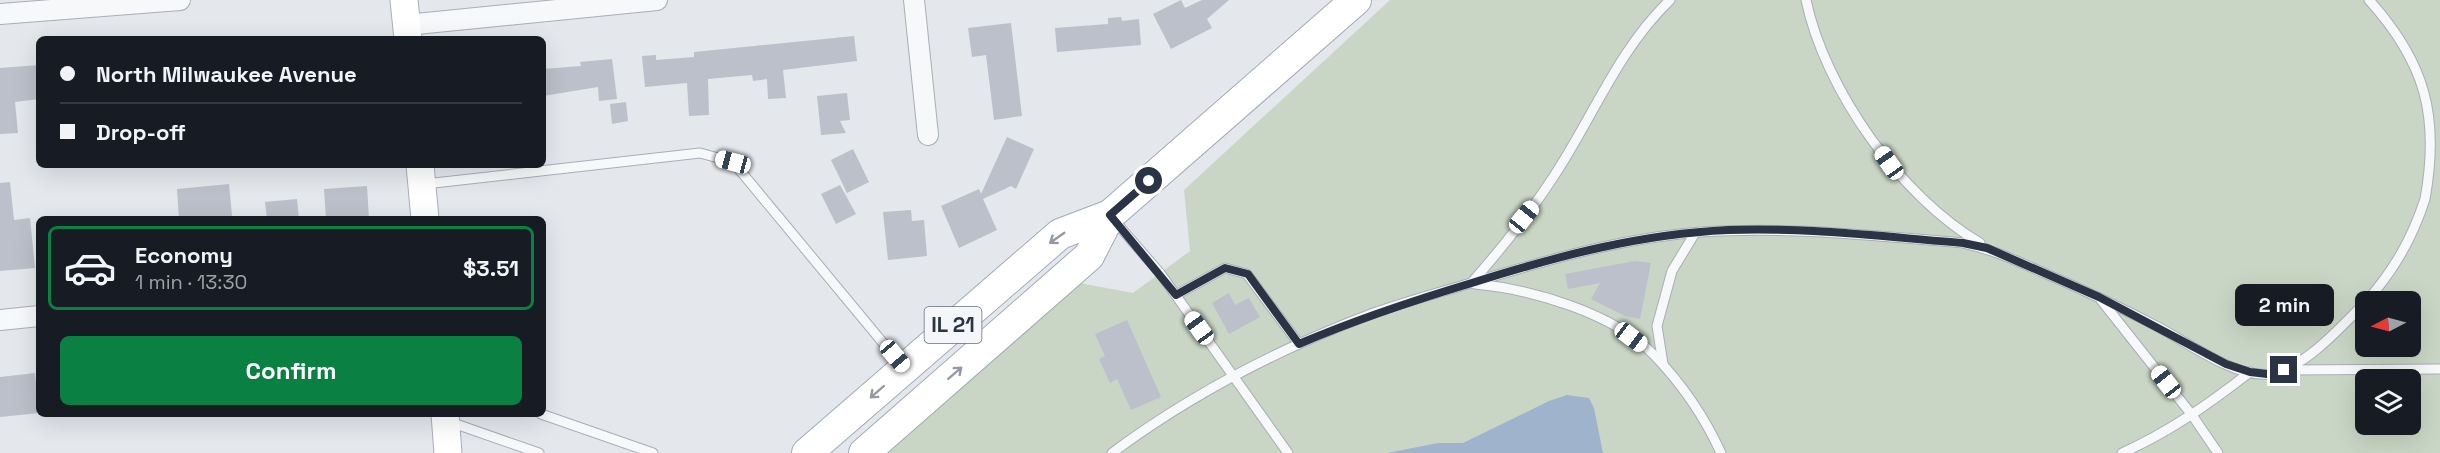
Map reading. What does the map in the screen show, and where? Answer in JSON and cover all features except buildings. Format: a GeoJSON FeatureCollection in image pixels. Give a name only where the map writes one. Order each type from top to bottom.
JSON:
{"type":"FeatureCollection","features":[{"type":"Feature","properties":{"kind":"main road"},"geometry":{"type":"LineString","coordinates":[[1110,215],[1356,0]]}},
{"type":"Feature","properties":{"kind":"main road"},"geometry":{"type":"LineString","coordinates":[[421,175],[426,216]]}},
{"type":"Feature","properties":{"kind":"main road","name":"IL 21"},"geometry":{"type":"LineString","coordinates":[[807,453],[1060,234],[1110,215]]}},
{"type":"Feature","properties":{"kind":"main road","name":"IL 21"},"geometry":{"type":"LineString","coordinates":[[864,453],[1089,256],[1110,215]]}},
{"type":"Feature","properties":{"kind":"main road"},"geometry":{"type":"LineString","coordinates":[[445,417],[448,453]]}},
{"type":"Feature","properties":{"kind":"street"},"geometry":{"type":"LineString","coordinates":[[0,14],[180,0]]}},
{"type":"Feature","properties":{"kind":"street"},"geometry":{"type":"LineString","coordinates":[[406,21],[577,4],[657,0]]}},
{"type":"Feature","properties":{"kind":"street"},"geometry":{"type":"LineString","coordinates":[[914,0],[928,135]]}},
{"type":"Feature","properties":{"kind":"street"},"geometry":{"type":"LineString","coordinates":[[0,320],[36,316]]}},
{"type":"Feature","properties":{"kind":"lane"},"geometry":{"type":"LineString","coordinates":[[1471,283],[1535,204],[1560,167],[1624,56],[1670,0]]}},
{"type":"Feature","properties":{"kind":"lane"},"geometry":{"type":"LineString","coordinates":[[1806,0],[1818,42],[1828,65],[1845,97],[1889,163],[1940,217],[1987,248],[2099,297],[2226,364],[2250,372],[2267,374],[2300,363],[2318,349],[2355,313]]}},
{"type":"Feature","properties":{"kind":"lane"},"geometry":{"type":"LineString","coordinates":[[2369,0],[2391,27],[2420,70],[2434,121],[2436,149],[2433,175],[2412,235],[2386,279],[2376,291]]}},
{"type":"Feature","properties":{"kind":"lane"},"geometry":{"type":"LineString","coordinates":[[546,165],[700,153],[733,162],[904,368]]}},
{"type":"Feature","properties":{"kind":"lane"},"geometry":{"type":"LineString","coordinates":[[421,175],[510,168]]}},
{"type":"Feature","properties":{"kind":"lane"},"geometry":{"type":"LineString","coordinates":[[1110,215],[1176,295],[1288,453]]}},
{"type":"Feature","properties":{"kind":"lane"},"geometry":{"type":"LineString","coordinates":[[1114,452],[1235,377],[1299,344],[1372,314],[1572,253],[1658,236],[1784,230],[1955,242],[1987,248]]}},
{"type":"Feature","properties":{"kind":"lane"},"geometry":{"type":"LineString","coordinates":[[1664,366],[1656,326],[1672,271],[1695,233]]}},
{"type":"Feature","properties":{"kind":"lane"},"geometry":{"type":"LineString","coordinates":[[1176,295],[1225,268],[1248,274],[1299,344]]}},
{"type":"Feature","properties":{"kind":"lane"},"geometry":{"type":"LineString","coordinates":[[1471,283],[1508,287],[1536,294],[1575,308],[1631,337],[1654,354],[1664,366],[1706,423],[1721,453]]}},
{"type":"Feature","properties":{"kind":"lane"},"geometry":{"type":"LineString","coordinates":[[2099,297],[2218,453]]}},
{"type":"Feature","properties":{"kind":"lane"},"geometry":{"type":"LineString","coordinates":[[2284,370],[2440,369]]}},
{"type":"Feature","properties":{"kind":"lane"},"geometry":{"type":"LineString","coordinates":[[2122,453],[2211,404],[2250,372]]}},
{"type":"Feature","properties":{"kind":"lane"},"geometry":{"type":"LineString","coordinates":[[546,416],[653,453]]}},
{"type":"Feature","properties":{"kind":"lane"},"geometry":{"type":"LineString","coordinates":[[445,417],[537,453]]}},
{"type":"Feature","properties":{"kind":"green space"},"geometry":{"type":"Polygon","coordinates":[[[1390,0],[2440,0],[2440,453],[887,453],[1080,283],[1133,293],[1190,251],[1184,190],[1390,0]]]}},
{"type":"Feature","properties":{"kind":"water"},"geometry":{"type":"Polygon","coordinates":[[[1567,395],[1589,398],[1594,408],[1603,453],[1387,453],[1438,443],[1463,443],[1549,401],[1567,395]]]}},
{"type":"Feature","properties":{"kind":"route"},"geometry":{"type":"LineString","coordinates":[[1149,181],[1110,215],[1176,295],[1225,268],[1248,274],[1299,344],[1413,300],[1572,253],[1658,236],[1729,230],[1784,230],[1963,243],[1987,248],[2099,297],[2226,364],[2250,372],[2267,374],[2284,370]]}}]}
